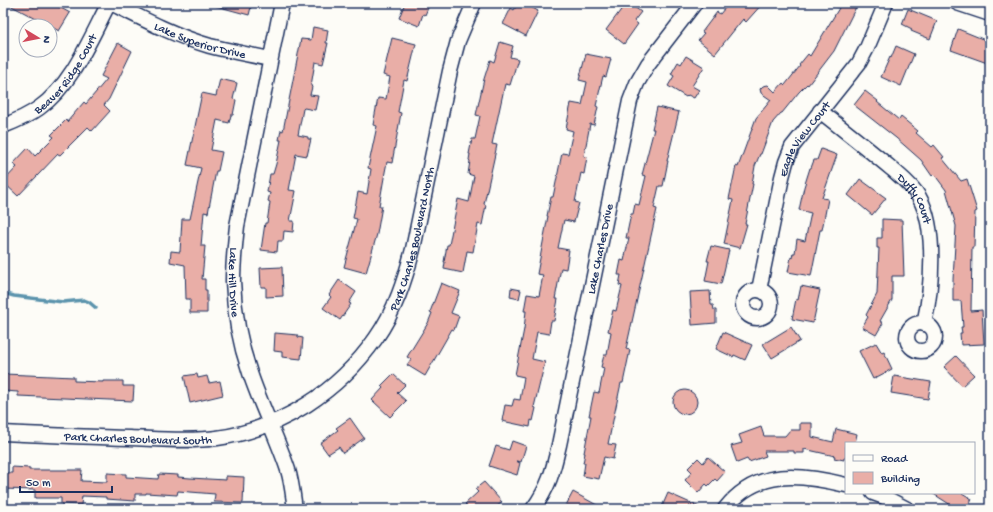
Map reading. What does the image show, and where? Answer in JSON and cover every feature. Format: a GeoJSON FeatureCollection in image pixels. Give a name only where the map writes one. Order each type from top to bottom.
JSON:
{"type":"FeatureCollection","features":[{"type":"Feature","properties":{"kind":"street","name":"Lake Superior Drive"},"geometry":{"type":"LineString","coordinates":[[110,3],[147,22],[180,36],[210,46],[270,59]]}},
{"type":"Feature","properties":{"kind":"street","name":"Beaver Ridge Court"},"geometry":{"type":"LineString","coordinates":[[3,126],[24,117],[40,107],[54,94],[68,77],[110,3]]}},
{"type":"Feature","properties":{"kind":"street","name":"Lake Hill Drive"},"geometry":{"type":"LineString","coordinates":[[282,3],[237,226],[233,281],[235,306],[241,342],[252,378],[288,470],[295,509]]}},
{"type":"Feature","properties":{"kind":"street","name":"Park Charles Boulevard North"},"geometry":{"type":"LineString","coordinates":[[271,425],[304,407],[343,377],[377,338],[396,302],[407,272],[413,249],[450,71],[458,41],[474,3]]}},
{"type":"Feature","properties":{"kind":"street","name":"Lake Charles Drive"},"geometry":{"type":"LineString","coordinates":[[533,509],[541,497],[551,476],[559,445],[630,101],[648,64],[695,3]]}},
{"type":"Feature","properties":{"kind":"street","name":"Eagle View Court"},"geometry":{"type":"LineString","coordinates":[[759,290],[786,162],[792,147],[859,63],[886,3]]}},
{"type":"Feature","properties":{"kind":"street"},"geometry":{"type":"LineString","coordinates":[[958,3],[990,14]]}},
{"type":"Feature","properties":{"kind":"street","name":"Duffy Court"},"geometry":{"type":"LineString","coordinates":[[820,111],[890,167],[906,181],[919,196],[926,212],[930,227],[931,245],[928,307],[924,324]]}},
{"type":"Feature","properties":{"kind":"street","name":"Park Charles Boulevard South"},"geometry":{"type":"LineString","coordinates":[[3,433],[163,440],[216,438],[271,425]]}},
{"type":"Feature","properties":{"kind":"street"},"geometry":{"type":"LineString","coordinates":[[725,509],[741,493],[758,483],[773,478],[787,476],[807,477],[845,485]]}},
{"type":"Feature","properties":{"kind":"street"},"geometry":{"type":"LineString","coordinates":[[876,494],[907,509]]}},
{"type":"Feature","properties":{"kind":"building"},"geometry":{"type":"Polygon","coordinates":[[[6,3],[52,3],[70,13],[59,31],[58,18],[34,18],[6,3]]]}},
{"type":"Feature","properties":{"kind":"building"},"geometry":{"type":"Polygon","coordinates":[[[216,3],[252,3],[249,15],[216,6],[216,3]]]}},
{"type":"Feature","properties":{"kind":"building"},"geometry":{"type":"Polygon","coordinates":[[[405,3],[430,3],[425,15],[423,14],[419,26],[399,18],[405,3]]]}},
{"type":"Feature","properties":{"kind":"building"},"geometry":{"type":"Polygon","coordinates":[[[518,3],[533,3],[531,7],[538,11],[526,36],[503,24],[511,8],[514,10],[518,3]]]}},
{"type":"Feature","properties":{"kind":"building"},"geometry":{"type":"Polygon","coordinates":[[[626,3],[629,3],[641,12],[634,21],[638,24],[624,44],[606,30],[626,3]]]}},
{"type":"Feature","properties":{"kind":"building"},"geometry":{"type":"Polygon","coordinates":[[[729,3],[763,3],[746,22],[743,19],[715,54],[698,40],[717,12],[720,14],[729,3]]]}},
{"type":"Feature","properties":{"kind":"building"},"geometry":{"type":"Polygon","coordinates":[[[829,3],[857,3],[857,5],[834,51],[808,85],[807,84],[799,92],[773,122],[755,166],[745,224],[747,224],[740,248],[724,244],[733,200],[729,199],[736,166],[738,167],[756,118],[771,100],[761,93],[760,89],[763,86],[768,85],[775,92],[783,83],[785,85],[808,54],[810,56],[839,8],[829,3]]]}},
{"type":"Feature","properties":{"kind":"building"},"geometry":{"type":"Polygon","coordinates":[[[908,9],[937,21],[930,39],[911,31],[912,29],[902,24],[908,9]]]}},
{"type":"Feature","properties":{"kind":"building"},"geometry":{"type":"Polygon","coordinates":[[[313,27],[328,30],[326,43],[328,43],[323,64],[315,62],[310,95],[318,96],[315,110],[303,109],[298,135],[311,139],[307,156],[296,154],[289,190],[296,191],[290,221],[294,221],[293,232],[284,231],[283,241],[278,241],[277,252],[261,250],[270,202],[268,201],[270,193],[267,192],[270,174],[273,174],[276,164],[281,140],[279,140],[281,130],[283,131],[301,39],[311,40],[313,27]]]}},
{"type":"Feature","properties":{"kind":"building"},"geometry":{"type":"Polygon","coordinates":[[[958,29],[990,42],[990,64],[951,50],[958,29]]]}},
{"type":"Feature","properties":{"kind":"building"},"geometry":{"type":"Polygon","coordinates":[[[392,38],[416,44],[407,81],[404,80],[398,112],[401,113],[392,163],[387,162],[379,206],[382,206],[377,234],[366,273],[344,267],[357,219],[353,218],[358,192],[367,194],[371,169],[368,168],[377,126],[373,125],[378,98],[386,99],[390,77],[383,75],[392,38]]]}},
{"type":"Feature","properties":{"kind":"building"},"geometry":{"type":"Polygon","coordinates":[[[500,42],[513,46],[510,57],[518,59],[510,85],[505,84],[492,144],[497,145],[484,204],[486,205],[482,225],[478,224],[473,252],[467,251],[463,273],[444,269],[444,262],[458,199],[469,202],[474,176],[468,174],[470,161],[469,154],[472,139],[475,139],[480,116],[476,115],[490,60],[494,62],[500,42]]]}},
{"type":"Feature","properties":{"kind":"building"},"geometry":{"type":"Polygon","coordinates":[[[118,43],[132,51],[109,99],[104,105],[110,111],[92,131],[88,127],[60,155],[58,154],[18,196],[3,182],[17,167],[13,164],[28,148],[35,156],[54,137],[51,135],[66,120],[67,122],[84,102],[86,104],[107,79],[101,76],[118,43]]]}},
{"type":"Feature","properties":{"kind":"building"},"geometry":{"type":"Polygon","coordinates":[[[896,46],[914,54],[901,86],[881,77],[896,46]]]}},
{"type":"Feature","properties":{"kind":"building"},"geometry":{"type":"Polygon","coordinates":[[[586,54],[611,59],[606,77],[603,76],[596,106],[598,107],[594,125],[590,124],[584,156],[587,157],[584,174],[581,173],[575,202],[579,203],[574,222],[564,220],[558,248],[569,250],[566,269],[561,268],[555,299],[558,299],[554,321],[551,321],[549,334],[537,332],[532,359],[545,362],[534,407],[536,408],[533,421],[531,420],[530,427],[502,421],[505,405],[512,406],[514,399],[520,400],[524,377],[515,375],[524,329],[526,311],[524,311],[527,294],[539,296],[543,275],[537,274],[547,216],[551,197],[553,197],[562,153],[568,154],[573,131],[566,129],[571,103],[582,105],[587,82],[579,80],[586,54]]]}},
{"type":"Feature","properties":{"kind":"building"},"geometry":{"type":"Polygon","coordinates":[[[686,56],[704,67],[692,86],[699,90],[694,98],[688,95],[686,97],[668,86],[674,76],[671,74],[678,62],[681,64],[686,56]]]}},
{"type":"Feature","properties":{"kind":"building"},"geometry":{"type":"Polygon","coordinates":[[[220,79],[237,83],[233,99],[236,100],[233,115],[231,115],[229,123],[217,120],[211,150],[222,152],[218,171],[216,171],[208,213],[204,212],[201,246],[205,246],[202,279],[205,279],[205,290],[207,290],[207,313],[190,313],[190,299],[186,299],[185,265],[170,262],[171,251],[180,252],[182,219],[190,219],[201,168],[187,165],[202,93],[216,96],[220,79]]]}},
{"type":"Feature","properties":{"kind":"building"},"geometry":{"type":"Polygon","coordinates":[[[865,91],[899,120],[901,117],[918,131],[916,133],[932,147],[934,145],[944,157],[942,158],[961,181],[967,179],[977,211],[975,212],[974,247],[972,247],[971,311],[982,310],[984,344],[961,345],[960,333],[962,333],[961,327],[963,327],[961,301],[953,301],[956,226],[946,190],[934,174],[932,176],[921,160],[854,105],[865,91]]]}},
{"type":"Feature","properties":{"kind":"building"},"geometry":{"type":"Polygon","coordinates":[[[657,107],[679,112],[667,161],[663,186],[659,186],[654,208],[657,209],[626,349],[630,350],[623,383],[621,383],[608,444],[616,445],[613,459],[604,457],[599,479],[583,476],[585,463],[583,463],[584,453],[591,416],[589,416],[594,392],[599,393],[604,368],[601,367],[604,355],[607,355],[611,332],[608,331],[613,310],[616,311],[622,286],[619,285],[621,275],[618,275],[621,260],[624,261],[629,238],[626,238],[631,214],[633,214],[635,204],[639,205],[646,176],[642,175],[654,129],[652,129],[657,107]]]}},
{"type":"Feature","properties":{"kind":"building"},"geometry":{"type":"Polygon","coordinates":[[[821,149],[837,155],[822,198],[828,199],[811,276],[788,272],[791,257],[792,258],[793,253],[795,253],[797,239],[805,241],[811,213],[799,210],[810,168],[814,160],[817,160],[821,149]]]}},
{"type":"Feature","properties":{"kind":"building"},"geometry":{"type":"Polygon","coordinates":[[[860,179],[886,198],[872,215],[848,195],[860,179]]]}},
{"type":"Feature","properties":{"kind":"building"},"geometry":{"type":"Polygon","coordinates":[[[882,219],[902,220],[904,276],[892,276],[892,300],[880,321],[883,323],[876,335],[862,327],[868,317],[866,315],[877,294],[879,248],[877,248],[877,238],[882,238],[882,219]]]}},
{"type":"Feature","properties":{"kind":"building"},"geometry":{"type":"Polygon","coordinates":[[[711,246],[729,250],[721,284],[705,281],[709,261],[707,261],[711,246]]]}},
{"type":"Feature","properties":{"kind":"building"},"geometry":{"type":"Polygon","coordinates":[[[282,267],[283,296],[266,297],[266,287],[261,287],[260,268],[282,267]]]}},
{"type":"Feature","properties":{"kind":"building"},"geometry":{"type":"Polygon","coordinates":[[[339,280],[356,292],[349,303],[351,304],[340,320],[323,308],[331,297],[329,295],[339,280]]]}},
{"type":"Feature","properties":{"kind":"building"},"geometry":{"type":"Polygon","coordinates":[[[441,283],[460,291],[451,313],[459,316],[454,330],[452,329],[425,376],[407,365],[411,359],[407,357],[428,323],[432,313],[430,312],[441,283]]]}},
{"type":"Feature","properties":{"kind":"building"},"geometry":{"type":"Polygon","coordinates":[[[801,286],[820,290],[813,323],[792,319],[796,299],[798,300],[801,286]]]}},
{"type":"Feature","properties":{"kind":"building"},"geometry":{"type":"Polygon","coordinates":[[[511,288],[521,290],[519,299],[510,297],[511,288]]]}},
{"type":"Feature","properties":{"kind":"building"},"geometry":{"type":"Polygon","coordinates":[[[710,291],[711,305],[713,305],[714,310],[716,310],[716,323],[692,325],[690,292],[710,291]]]}},
{"type":"Feature","properties":{"kind":"building"},"geometry":{"type":"Polygon","coordinates":[[[791,327],[800,341],[772,358],[763,344],[791,327]]]}},
{"type":"Feature","properties":{"kind":"building"},"geometry":{"type":"Polygon","coordinates":[[[723,332],[752,345],[745,360],[734,355],[733,357],[716,349],[723,332]]]}},
{"type":"Feature","properties":{"kind":"building"},"geometry":{"type":"Polygon","coordinates":[[[275,333],[298,335],[298,337],[303,338],[301,359],[282,357],[282,352],[274,351],[275,333]]]}},
{"type":"Feature","properties":{"kind":"building"},"geometry":{"type":"Polygon","coordinates":[[[876,343],[882,353],[884,352],[892,369],[873,379],[859,351],[876,343]]]}},
{"type":"Feature","properties":{"kind":"building"},"geometry":{"type":"Polygon","coordinates":[[[956,356],[974,375],[962,386],[944,367],[956,356]]]}},
{"type":"Feature","properties":{"kind":"building"},"geometry":{"type":"Polygon","coordinates":[[[4,374],[74,377],[74,381],[123,381],[123,386],[134,386],[133,401],[18,396],[18,392],[4,391],[4,374]]]}},
{"type":"Feature","properties":{"kind":"building"},"geometry":{"type":"Polygon","coordinates":[[[197,374],[198,378],[207,376],[209,383],[220,381],[223,395],[190,403],[184,376],[197,374]]]}},
{"type":"Feature","properties":{"kind":"building"},"geometry":{"type":"Polygon","coordinates":[[[393,374],[405,385],[397,393],[406,401],[390,417],[372,400],[383,388],[381,386],[393,374]]]}},
{"type":"Feature","properties":{"kind":"building"},"geometry":{"type":"Polygon","coordinates":[[[894,376],[931,382],[928,399],[891,393],[894,376]]]}},
{"type":"Feature","properties":{"kind":"building"},"geometry":{"type":"Polygon","coordinates":[[[685,390],[694,393],[697,402],[694,411],[685,414],[676,411],[673,402],[676,393],[685,390]]]}},
{"type":"Feature","properties":{"kind":"building"},"geometry":{"type":"Polygon","coordinates":[[[350,418],[364,438],[343,453],[339,447],[328,454],[320,443],[338,430],[336,428],[350,418]]]}},
{"type":"Feature","properties":{"kind":"building"},"geometry":{"type":"Polygon","coordinates":[[[800,423],[812,423],[812,437],[833,442],[836,429],[857,434],[855,442],[845,442],[844,460],[834,458],[835,456],[804,449],[804,453],[794,453],[794,451],[764,451],[766,456],[749,462],[747,459],[737,463],[731,446],[742,443],[739,435],[761,427],[764,436],[785,436],[790,430],[800,430],[800,423]]]}},
{"type":"Feature","properties":{"kind":"building"},"geometry":{"type":"Polygon","coordinates":[[[512,441],[526,446],[521,462],[516,461],[520,463],[517,475],[489,466],[496,446],[509,450],[512,441]]]}},
{"type":"Feature","properties":{"kind":"building"},"geometry":{"type":"Polygon","coordinates":[[[708,457],[725,472],[717,481],[715,479],[708,486],[706,484],[698,493],[685,480],[692,472],[688,468],[698,458],[703,463],[708,457]]]}},
{"type":"Feature","properties":{"kind":"building"},"geometry":{"type":"Polygon","coordinates":[[[12,467],[29,468],[29,470],[82,470],[81,481],[107,482],[107,473],[126,474],[126,477],[158,479],[159,474],[178,475],[178,477],[226,480],[226,476],[244,477],[243,503],[214,502],[215,494],[178,491],[177,495],[146,493],[135,494],[135,501],[106,499],[106,497],[82,496],[81,505],[61,504],[61,498],[35,498],[35,490],[3,489],[3,473],[12,473],[12,467]]]}},
{"type":"Feature","properties":{"kind":"building"},"geometry":{"type":"Polygon","coordinates":[[[484,482],[502,502],[494,509],[470,509],[465,504],[478,492],[475,489],[484,482]]]}},
{"type":"Feature","properties":{"kind":"building"},"geometry":{"type":"Polygon","coordinates":[[[573,492],[584,498],[604,509],[564,509],[573,492]]]}},
{"type":"Feature","properties":{"kind":"building"},"geometry":{"type":"Polygon","coordinates":[[[668,493],[704,509],[661,509],[668,493]]]}},
{"type":"Feature","properties":{"kind":"building"},"geometry":{"type":"Polygon","coordinates":[[[934,494],[964,494],[972,499],[965,509],[955,505],[954,507],[934,494]]]}},
{"type":"Feature","properties":{"kind":"waterway"},"geometry":{"type":"LineString","coordinates":[[3,293],[14,296],[63,302],[84,300],[96,308]]}}]}
